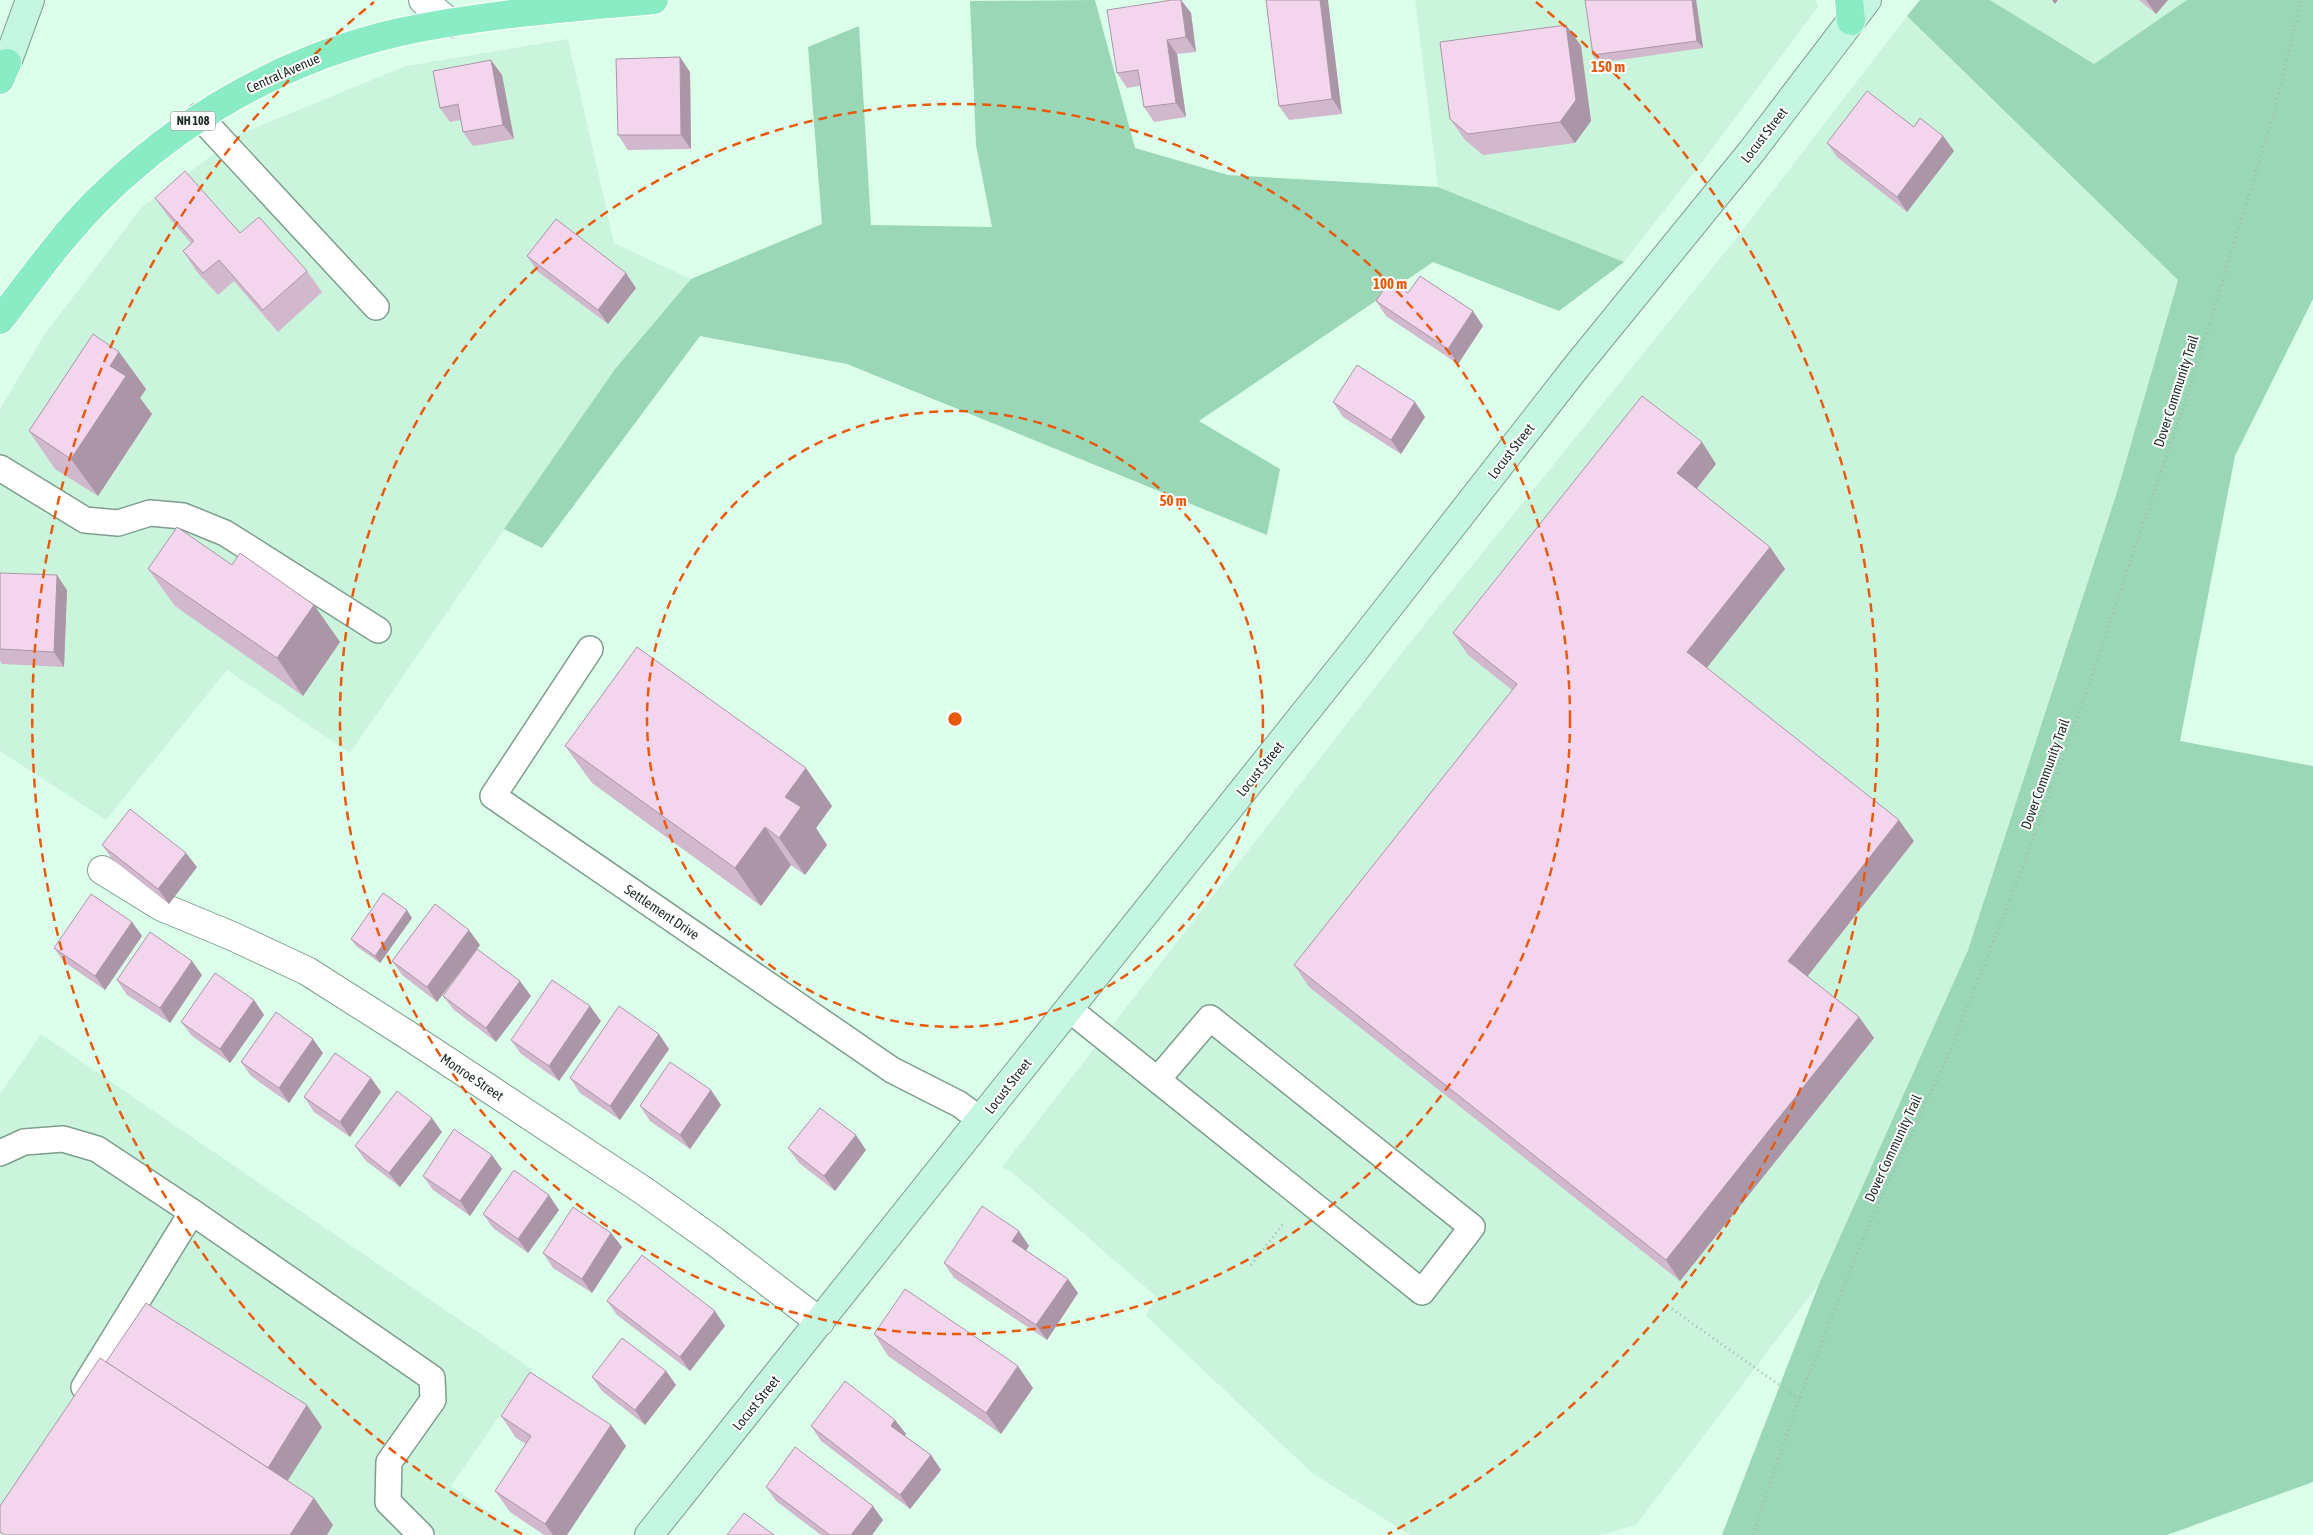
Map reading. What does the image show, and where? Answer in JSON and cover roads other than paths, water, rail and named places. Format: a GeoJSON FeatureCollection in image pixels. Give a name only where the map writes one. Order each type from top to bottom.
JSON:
{"type":"FeatureCollection","features":[{"type":"Feature","properties":{"kind":"main road","name":"Central Avenue"},"geometry":{"type":"LineString","coordinates":[[0,320],[55,249],[96,202],[142,159],[199,116],[240,92],[283,72],[344,48],[399,33],[513,13],[654,0]]}},
{"type":"Feature","properties":{"kind":"street"},"geometry":{"type":"LineString","coordinates":[[2,68],[30,0]]}},
{"type":"Feature","properties":{"kind":"street"},"geometry":{"type":"LineString","coordinates":[[423,0],[450,23]]}},
{"type":"Feature","properties":{"kind":"street","name":"Locust Street"},"geometry":{"type":"LineString","coordinates":[[649,1535],[1350,657],[1577,366],[1752,151],[1856,7]]}},
{"type":"Feature","properties":{"kind":"street","name":"Monroe Street"},"geometry":{"type":"LineString","coordinates":[[102,870],[162,907],[232,936],[307,971],[339,991],[644,1191],[714,1241],[820,1322]]}},
{"type":"Feature","properties":{"kind":"lane"},"geometry":{"type":"LineString","coordinates":[[199,116],[376,307]]}},
{"type":"Feature","properties":{"kind":"lane"},"geometry":{"type":"LineString","coordinates":[[0,468],[85,520],[118,523],[150,513],[182,516],[225,533],[378,630]]}},
{"type":"Feature","properties":{"kind":"lane","name":"Settlement Drive"},"geometry":{"type":"LineString","coordinates":[[590,649],[493,796],[892,1070],[960,1104],[981,1120]]}},
{"type":"Feature","properties":{"kind":"lane"},"geometry":{"type":"LineString","coordinates":[[1069,1009],[1422,1292],[1472,1227],[1210,1018],[1158,1079]]}},
{"type":"Feature","properties":{"kind":"lane"},"geometry":{"type":"LineString","coordinates":[[0,1153],[24,1142],[63,1139],[98,1149],[432,1378],[434,1400],[389,1462],[388,1502],[421,1535]]}},
{"type":"Feature","properties":{"kind":"lane"},"geometry":{"type":"LineString","coordinates":[[70,1410],[192,1212]]}}]}
